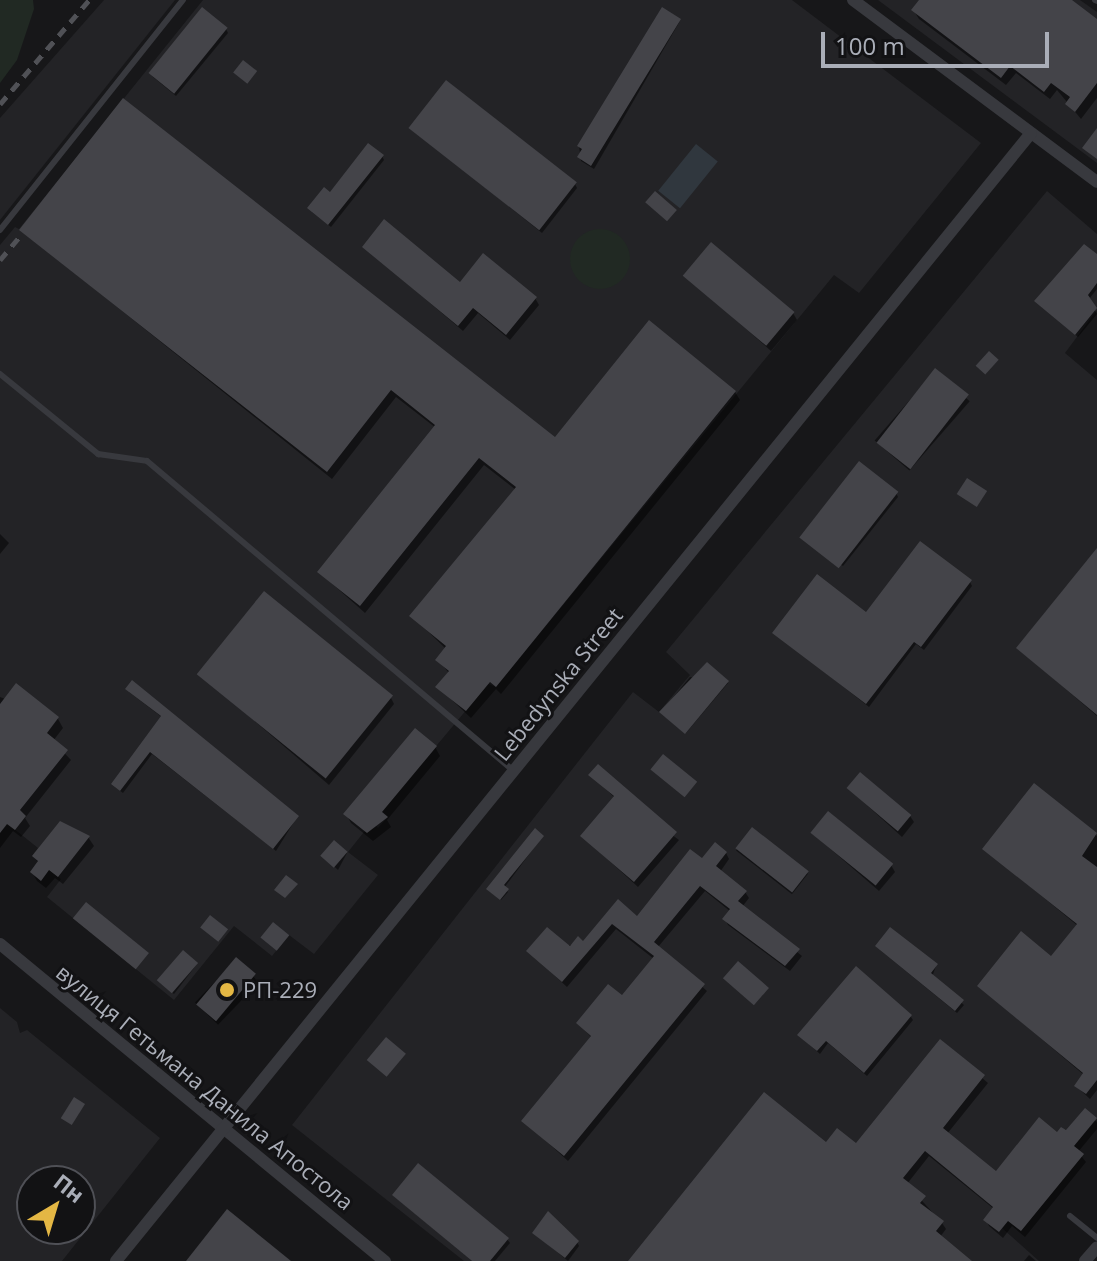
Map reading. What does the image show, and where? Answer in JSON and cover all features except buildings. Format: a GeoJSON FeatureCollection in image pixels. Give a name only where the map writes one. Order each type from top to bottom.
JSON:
{"type":"FeatureCollection","features":[{"type":"Feature","properties":{"kind":"street"},"geometry":{"type":"LineString","coordinates":[[853,0],[1097,182]]}},
{"type":"Feature","properties":{"kind":"street","name":"Lebedynska Street"},"geometry":{"type":"LineString","coordinates":[[116,1261],[1031,133]]}},
{"type":"Feature","properties":{"kind":"street","name":"вулиця Гетьмана Данила Апостола"},"geometry":{"type":"LineString","coordinates":[[0,944],[385,1261]]}},
{"type":"Feature","properties":{"kind":"street"},"geometry":{"type":"LineString","coordinates":[[1085,1261],[1097,1247]]}},
{"type":"Feature","properties":{"kind":"lane"},"geometry":{"type":"LineString","coordinates":[[0,230],[183,0]]}},
{"type":"Feature","properties":{"kind":"lane"},"geometry":{"type":"LineString","coordinates":[[0,374],[98,454],[147,461],[514,771]]}},
{"type":"Feature","properties":{"kind":"lane"},"geometry":{"type":"LineString","coordinates":[[1070,1216],[1097,1238]]}},
{"type":"Feature","properties":{"kind":"shaded area"},"geometry":{"type":"Polygon","coordinates":[[[0,0],[33,0],[34,9],[17,60],[0,83],[0,0]]]}},
{"type":"Feature","properties":{"kind":"shaded area"},"geometry":{"type":"Polygon","coordinates":[[[104,0],[175,0],[0,220],[0,118],[104,0]]]}},
{"type":"Feature","properties":{"kind":"shaded area"},"geometry":{"type":"Polygon","coordinates":[[[203,0],[792,0],[981,143],[859,293],[834,275],[496,687],[488,684],[382,811],[388,817],[378,828],[374,824],[364,832],[348,852],[378,875],[314,954],[289,935],[272,956],[234,926],[174,1000],[47,897],[61,879],[49,870],[41,881],[30,872],[38,861],[32,856],[38,848],[8,824],[0,833],[0,245],[15,227],[19,229],[203,0]]]}},
{"type":"Feature","properties":{"kind":"shaded area"},"geometry":{"type":"Polygon","coordinates":[[[878,0],[1080,0],[1097,12],[1097,163],[878,0]]]}},
{"type":"Feature","properties":{"kind":"shaded area"},"geometry":{"type":"Polygon","coordinates":[[[696,144],[718,162],[680,208],[658,191],[696,144]]]}},
{"type":"Feature","properties":{"kind":"shaded area"},"geometry":{"type":"Polygon","coordinates":[[[1047,191],[1097,234],[1097,310],[1065,353],[1097,380],[1097,1119],[1079,1140],[1065,1129],[1070,1143],[1084,1154],[1021,1231],[1008,1221],[1002,1228],[1039,1261],[464,1261],[292,1125],[633,692],[659,712],[690,675],[666,652],[1047,191]]]}},
{"type":"Feature","properties":{"kind":"shaded area"},"geometry":{"type":"Polygon","coordinates":[[[600,229],[622,237],[630,259],[622,281],[600,289],[578,281],[570,259],[578,237],[600,229]]]}},
{"type":"Feature","properties":{"kind":"shaded area"},"geometry":{"type":"Polygon","coordinates":[[[0,1008],[17,1022],[20,1033],[27,1030],[160,1138],[96,1218],[96,1165],[16,1165],[16,1245],[75,1245],[62,1261],[0,1261],[0,1008]]]}},
{"type":"Feature","properties":{"kind":"railway"},"geometry":{"type":"LineString","coordinates":[[0,104],[89,0]]}},
{"type":"Feature","properties":{"kind":"railway"},"geometry":{"type":"LineString","coordinates":[[0,260],[20,236]]}},
{"type":"Feature","properties":{"kind":"place","name":"РП-229"},"geometry":{"type":"Point","coordinates":[227,990]}}]}
